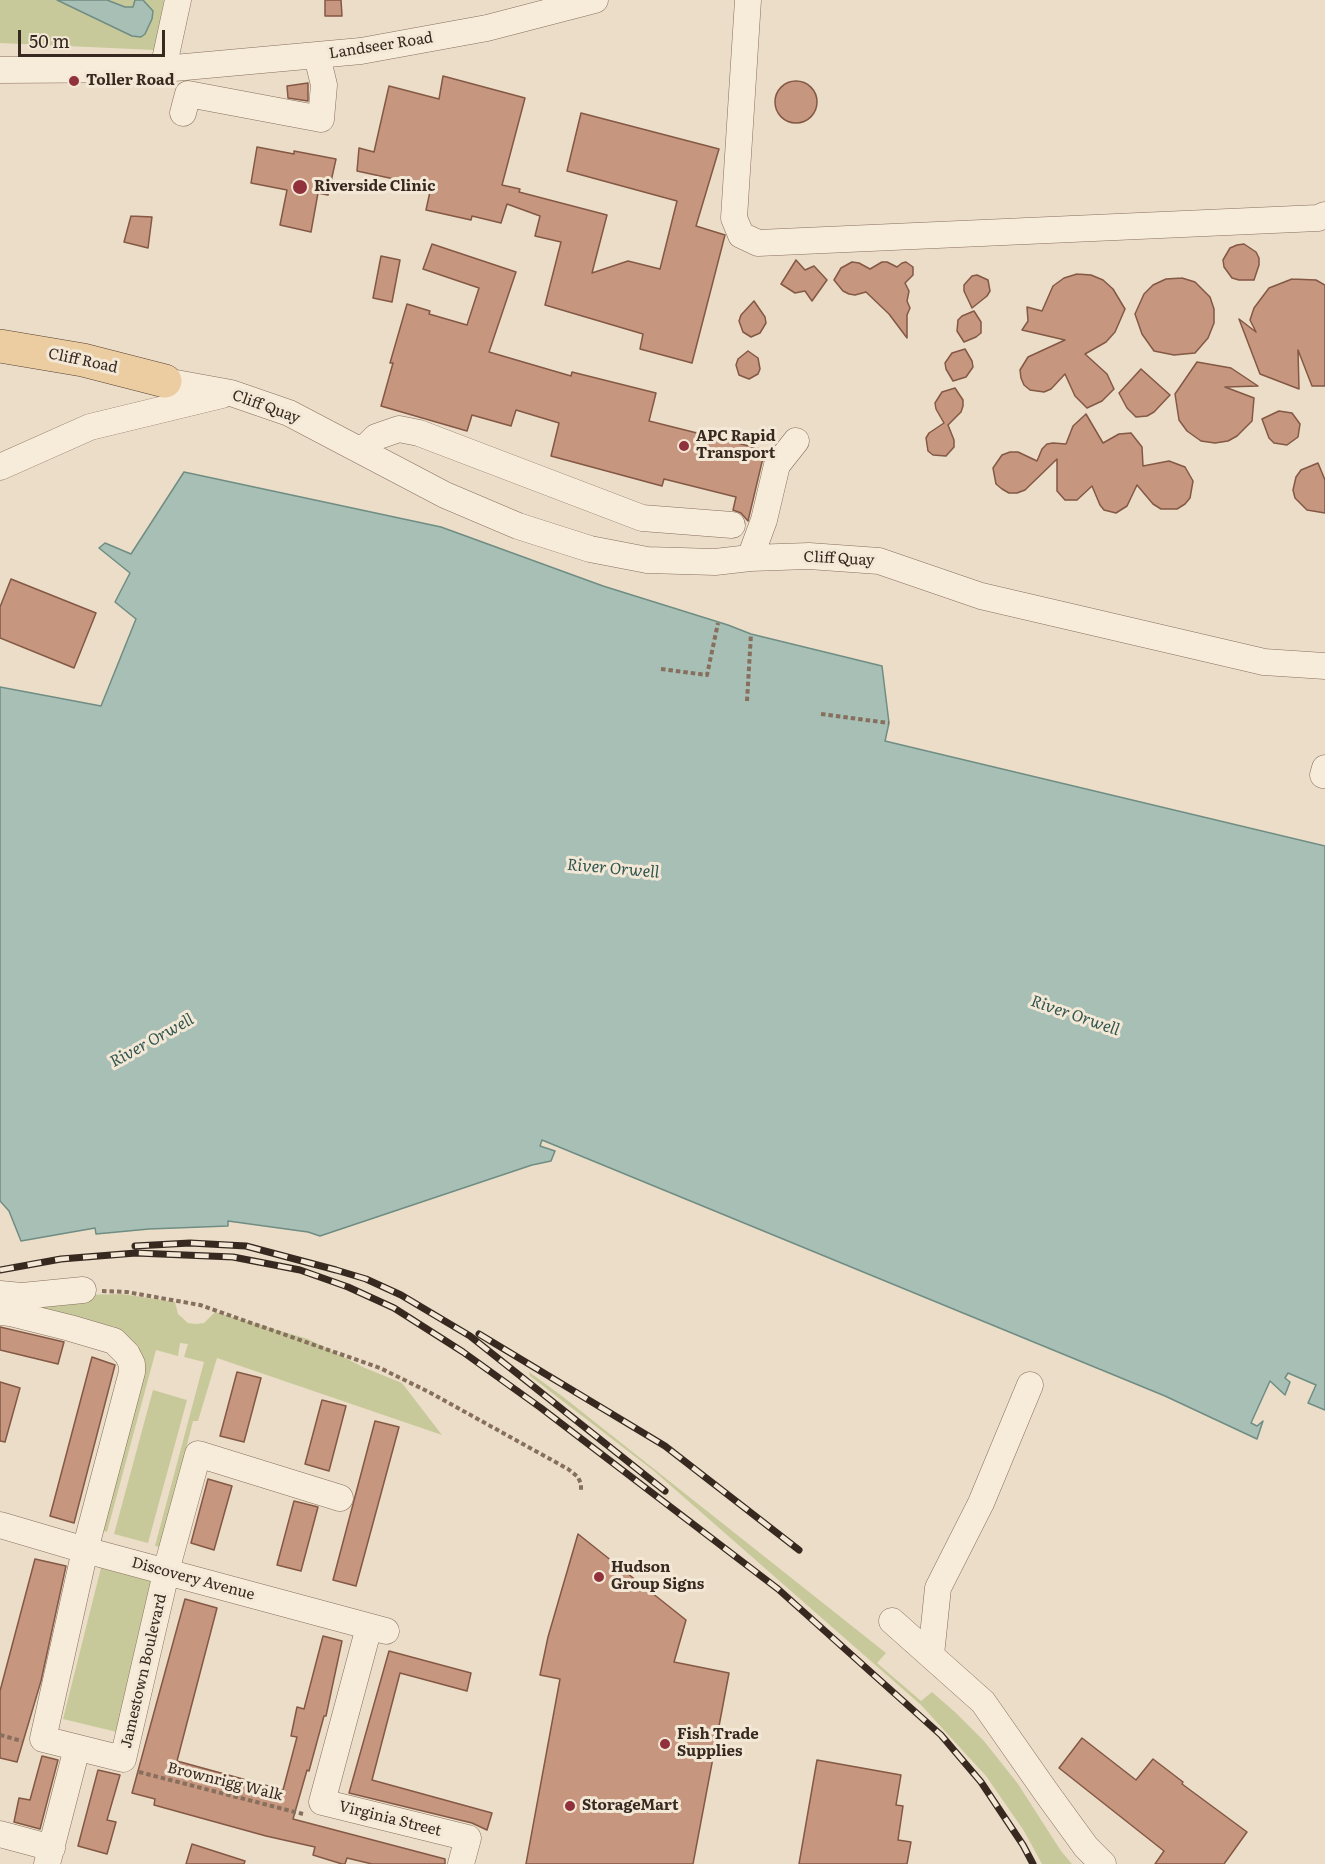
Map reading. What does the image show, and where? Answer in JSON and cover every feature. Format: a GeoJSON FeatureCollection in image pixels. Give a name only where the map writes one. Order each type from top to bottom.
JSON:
{"type":"FeatureCollection","features":[{"type":"Feature","properties":{"kind":"main road","name":"Cliff Road"},"geometry":{"type":"LineString","coordinates":[[0,346],[83,360],[165,381]]}},
{"type":"Feature","properties":{"kind":"street"},"geometry":{"type":"LineString","coordinates":[[163,69],[178,0]]}},
{"type":"Feature","properties":{"kind":"street","name":"Landseer Road"},"geometry":{"type":"LineString","coordinates":[[0,70],[163,69],[361,51],[487,28],[595,0]]}},
{"type":"Feature","properties":{"kind":"street"},"geometry":{"type":"LineString","coordinates":[[748,0],[734,218],[741,235],[758,243],[1318,218],[1325,215]]}},
{"type":"Feature","properties":{"kind":"street"},"geometry":{"type":"LineString","coordinates":[[183,113],[188,94],[321,119],[324,85],[317,56]]}},
{"type":"Feature","properties":{"kind":"street","name":"Cliff Quay"},"geometry":{"type":"LineString","coordinates":[[165,381],[231,393],[289,413],[445,495],[518,526],[590,549],[647,560],[715,561],[809,556],[879,561],[993,598],[1264,662],[1325,666]]}},
{"type":"Feature","properties":{"kind":"street"},"geometry":{"type":"LineString","coordinates":[[0,467],[90,427],[231,393]]}},
{"type":"Feature","properties":{"kind":"street"},"geometry":{"type":"LineString","coordinates":[[362,451],[376,437],[399,429],[419,433],[642,518],[732,525]]}},
{"type":"Feature","properties":{"kind":"street"},"geometry":{"type":"LineString","coordinates":[[750,558],[764,520],[777,465],[796,441]]}},
{"type":"Feature","properties":{"kind":"street"},"geometry":{"type":"LineString","coordinates":[[0,1294],[22,1296],[83,1290]]}},
{"type":"Feature","properties":{"kind":"street"},"geometry":{"type":"LineString","coordinates":[[0,1312],[60,1325],[114,1341],[127,1354],[132,1364],[132,1372],[85,1550]]}},
{"type":"Feature","properties":{"kind":"street"},"geometry":{"type":"LineString","coordinates":[[931,1655],[938,1588],[981,1503],[1030,1385]]}},
{"type":"Feature","properties":{"kind":"street","name":"Jamestown Boulevard"},"geometry":{"type":"LineString","coordinates":[[85,1550],[43,1739],[123,1758],[167,1572],[198,1454],[340,1498]]}},
{"type":"Feature","properties":{"kind":"street","name":"Discovery Avenue"},"geometry":{"type":"LineString","coordinates":[[1,1528],[377,1629]]}},
{"type":"Feature","properties":{"kind":"street"},"geometry":{"type":"LineString","coordinates":[[892,1621],[983,1702],[1052,1802],[1102,1864]]}},
{"type":"Feature","properties":{"kind":"street","name":"Virginia Street"},"geometry":{"type":"LineString","coordinates":[[377,1629],[322,1802],[468,1838],[461,1864]]}},
{"type":"Feature","properties":{"kind":"street"},"geometry":{"type":"LineString","coordinates":[[0,1834],[50,1856],[77,1748]]}},
{"type":"Feature","properties":{"kind":"path"},"geometry":{"type":"LineString","coordinates":[[661,669],[707,675],[718,623]]}},
{"type":"Feature","properties":{"kind":"path"},"geometry":{"type":"LineString","coordinates":[[747,701],[751,634]]}},
{"type":"Feature","properties":{"kind":"path"},"geometry":{"type":"LineString","coordinates":[[821,714],[889,723]]}},
{"type":"Feature","properties":{"kind":"path"},"geometry":{"type":"LineString","coordinates":[[83,1290],[127,1292],[200,1305],[380,1368],[429,1392],[568,1469],[578,1476],[581,1484],[580,1491]]}},
{"type":"Feature","properties":{"kind":"path","name":"Brownrigg Walk"},"geometry":{"type":"LineString","coordinates":[[123,1758],[133,1771],[309,1815],[322,1802]]}},
{"type":"Feature","properties":{"kind":"green space"},"geometry":{"type":"Polygon","coordinates":[[[0,0],[164,0],[155,50],[0,43],[0,0]]]}},
{"type":"Feature","properties":{"kind":"green space"},"geometry":{"type":"Polygon","coordinates":[[[122,1294],[175,1302],[178,1314],[188,1323],[204,1323],[215,1312],[308,1339],[365,1368],[402,1383],[442,1435],[217,1358],[198,1421],[193,1421],[161,1547],[155,1546],[204,1362],[184,1357],[188,1344],[180,1343],[178,1356],[156,1350],[107,1532],[97,1529],[139,1375],[115,1327],[78,1318],[42,1314],[40,1296],[122,1294]]]}},
{"type":"Feature","properties":{"kind":"green space"},"geometry":{"type":"Polygon","coordinates":[[[529,1372],[886,1653],[877,1663],[921,1701],[932,1692],[956,1713],[984,1741],[1018,1784],[1061,1851],[1072,1864],[1042,1864],[1024,1831],[986,1776],[921,1705],[654,1471],[530,1376],[529,1372]]]}},
{"type":"Feature","properties":{"kind":"green space"},"geometry":{"type":"Polygon","coordinates":[[[153,1390],[187,1400],[148,1543],[114,1534],[153,1390]]]}},
{"type":"Feature","properties":{"kind":"green space"},"geometry":{"type":"Polygon","coordinates":[[[101,1568],[157,1583],[117,1732],[63,1719],[101,1568]]]}},
{"type":"Feature","properties":{"kind":"water"},"geometry":{"type":"Polygon","coordinates":[[[57,0],[107,0],[125,7],[133,7],[135,0],[143,0],[153,11],[152,19],[145,34],[141,37],[132,36],[57,0]]]}},
{"type":"Feature","properties":{"kind":"water","name":"River Orwell"},"geometry":{"type":"Polygon","coordinates":[[[184,472],[441,527],[603,586],[751,634],[882,666],[889,723],[885,741],[1325,846],[1325,1410],[1308,1403],[1316,1385],[1288,1373],[1285,1378],[1290,1382],[1285,1395],[1270,1381],[1251,1423],[1257,1426],[1263,1421],[1257,1439],[1165,1396],[542,1140],[540,1146],[555,1151],[551,1161],[532,1165],[320,1236],[308,1232],[228,1221],[228,1226],[96,1234],[95,1228],[21,1241],[9,1211],[0,1201],[0,687],[101,706],[136,619],[115,602],[130,573],[99,548],[105,543],[131,554],[184,472]]]}},
{"type":"Feature","properties":{"kind":"building"},"geometry":{"type":"Polygon","coordinates":[[[325,0],[341,0],[342,16],[325,16],[325,0]]]}},
{"type":"Feature","properties":{"kind":"building"},"geometry":{"type":"Polygon","coordinates":[[[443,76],[525,98],[502,185],[520,189],[519,192],[607,215],[592,273],[628,261],[660,269],[677,201],[567,171],[581,113],[719,149],[696,226],[725,235],[692,363],[640,349],[643,334],[545,305],[561,242],[535,236],[540,216],[507,204],[501,223],[472,216],[471,220],[426,210],[431,187],[357,171],[359,148],[374,152],[389,86],[439,99],[443,76]]]}},
{"type":"Feature","properties":{"kind":"building"},"geometry":{"type":"Polygon","coordinates":[[[796,81],[811,87],[817,102],[811,117],[796,123],[781,117],[775,102],[781,87],[796,81]]]}},
{"type":"Feature","properties":{"kind":"building"},"geometry":{"type":"Polygon","coordinates":[[[308,83],[308,101],[288,98],[287,86],[308,83]]]}},
{"type":"Feature","properties":{"kind":"building","name":"Riverside Clinic"},"geometry":{"type":"Polygon","coordinates":[[[257,147],[336,159],[328,195],[318,193],[311,232],[280,225],[287,190],[251,183],[257,147]]]}},
{"type":"Feature","properties":{"kind":"building"},"geometry":{"type":"Polygon","coordinates":[[[131,216],[152,217],[148,248],[124,242],[131,216]]]}},
{"type":"Feature","properties":{"kind":"building"},"geometry":{"type":"Polygon","coordinates":[[[432,244],[516,272],[489,352],[571,376],[572,372],[656,393],[649,421],[769,451],[762,462],[748,521],[741,513],[733,510],[736,497],[664,479],[662,486],[551,456],[559,423],[516,410],[511,426],[472,415],[467,431],[381,406],[393,363],[390,363],[407,304],[430,311],[429,314],[467,325],[479,288],[423,269],[432,244]]]}},
{"type":"Feature","properties":{"kind":"building"},"geometry":{"type":"Polygon","coordinates":[[[1244,244],[1256,252],[1259,258],[1254,280],[1232,278],[1224,267],[1223,260],[1230,248],[1244,244]]]}},
{"type":"Feature","properties":{"kind":"building"},"geometry":{"type":"Polygon","coordinates":[[[381,256],[400,260],[392,302],[373,298],[381,256]]]}},
{"type":"Feature","properties":{"kind":"building"},"geometry":{"type":"Polygon","coordinates":[[[796,260],[805,270],[814,266],[827,280],[812,301],[805,291],[795,293],[781,284],[796,260]]]}},
{"type":"Feature","properties":{"kind":"building"},"geometry":{"type":"Polygon","coordinates":[[[852,262],[870,269],[882,262],[897,267],[906,262],[913,267],[913,275],[905,283],[909,291],[907,301],[910,308],[907,315],[907,338],[889,314],[866,292],[849,294],[843,291],[834,280],[841,268],[852,262]]]}},
{"type":"Feature","properties":{"kind":"building"},"geometry":{"type":"Polygon","coordinates":[[[1077,274],[1091,275],[1103,280],[1113,289],[1125,309],[1115,332],[1106,342],[1085,354],[1107,374],[1114,389],[1102,401],[1087,408],[1075,396],[1065,374],[1051,389],[1044,392],[1030,390],[1024,385],[1020,370],[1028,357],[1065,340],[1022,330],[1028,321],[1027,307],[1042,311],[1053,286],[1064,278],[1077,274]]]}},
{"type":"Feature","properties":{"kind":"building"},"geometry":{"type":"Polygon","coordinates":[[[977,275],[988,280],[990,291],[972,308],[964,291],[964,285],[972,276],[977,275]]]}},
{"type":"Feature","properties":{"kind":"building"},"geometry":{"type":"Polygon","coordinates":[[[1182,278],[1195,282],[1210,297],[1214,309],[1214,323],[1208,338],[1195,353],[1174,355],[1154,351],[1142,334],[1135,314],[1144,294],[1153,285],[1166,279],[1182,278]]]}},
{"type":"Feature","properties":{"kind":"building"},"geometry":{"type":"Polygon","coordinates":[[[1292,279],[1316,280],[1325,285],[1325,386],[1312,386],[1298,350],[1299,389],[1260,374],[1239,319],[1256,332],[1250,320],[1254,308],[1269,288],[1292,279]]]}},
{"type":"Feature","properties":{"kind":"building"},"geometry":{"type":"Polygon","coordinates":[[[754,301],[765,317],[766,323],[760,333],[751,337],[743,332],[739,321],[741,315],[754,301]]]}},
{"type":"Feature","properties":{"kind":"building"},"geometry":{"type":"Polygon","coordinates":[[[974,311],[981,322],[981,333],[964,342],[957,331],[958,320],[974,311]]]}},
{"type":"Feature","properties":{"kind":"building"},"geometry":{"type":"Polygon","coordinates":[[[965,349],[973,367],[966,377],[953,381],[945,363],[952,353],[965,349]]]}},
{"type":"Feature","properties":{"kind":"building"},"geometry":{"type":"Polygon","coordinates":[[[748,351],[758,358],[760,369],[758,374],[749,379],[739,375],[736,365],[738,359],[748,351]]]}},
{"type":"Feature","properties":{"kind":"building"},"geometry":{"type":"Polygon","coordinates":[[[1197,362],[1231,368],[1258,386],[1225,387],[1254,398],[1252,421],[1237,436],[1228,441],[1215,443],[1201,441],[1187,431],[1179,420],[1175,394],[1197,362]]]}},
{"type":"Feature","properties":{"kind":"building"},"geometry":{"type":"Polygon","coordinates":[[[1141,369],[1170,395],[1154,412],[1147,416],[1136,417],[1127,408],[1119,393],[1141,369]]]}},
{"type":"Feature","properties":{"kind":"building"},"geometry":{"type":"Polygon","coordinates":[[[955,388],[963,400],[963,406],[961,412],[948,425],[954,440],[954,447],[946,456],[933,455],[928,451],[926,438],[929,433],[944,423],[935,403],[942,392],[955,388]]]}},
{"type":"Feature","properties":{"kind":"building"},"geometry":{"type":"Polygon","coordinates":[[[1279,411],[1292,413],[1300,424],[1298,437],[1287,445],[1274,443],[1269,438],[1262,419],[1279,411]]]}},
{"type":"Feature","properties":{"kind":"building"},"geometry":{"type":"Polygon","coordinates":[[[1086,414],[1103,443],[1119,434],[1131,433],[1142,447],[1143,466],[1169,461],[1185,467],[1193,481],[1190,498],[1185,504],[1177,509],[1161,509],[1153,504],[1137,485],[1127,506],[1116,513],[1104,510],[1092,486],[1077,500],[1065,500],[1057,491],[1057,459],[1025,490],[1009,493],[996,484],[993,468],[1002,455],[1018,452],[1037,461],[1047,444],[1066,444],[1073,426],[1086,414]]]}},
{"type":"Feature","properties":{"kind":"building"},"geometry":{"type":"Polygon","coordinates":[[[1318,463],[1325,480],[1325,513],[1307,510],[1295,498],[1293,490],[1296,477],[1301,470],[1318,463]]]}},
{"type":"Feature","properties":{"kind":"building"},"geometry":{"type":"Polygon","coordinates":[[[11,579],[96,613],[74,668],[0,638],[0,607],[11,579]]]}},
{"type":"Feature","properties":{"kind":"building"},"geometry":{"type":"Polygon","coordinates":[[[0,1327],[64,1342],[58,1364],[0,1350],[0,1327]]]}},
{"type":"Feature","properties":{"kind":"building"},"geometry":{"type":"Polygon","coordinates":[[[92,1357],[115,1365],[74,1523],[50,1516],[92,1357]]]}},
{"type":"Feature","properties":{"kind":"building"},"geometry":{"type":"Polygon","coordinates":[[[237,1372],[261,1378],[244,1442],[220,1436],[237,1372]]]}},
{"type":"Feature","properties":{"kind":"building"},"geometry":{"type":"Polygon","coordinates":[[[0,1382],[20,1388],[5,1442],[0,1441],[0,1382]]]}},
{"type":"Feature","properties":{"kind":"building"},"geometry":{"type":"Polygon","coordinates":[[[322,1400],[346,1406],[329,1471],[305,1464],[322,1400]]]}},
{"type":"Feature","properties":{"kind":"building"},"geometry":{"type":"Polygon","coordinates":[[[375,1421],[399,1427],[356,1586],[333,1580],[375,1421]]]}},
{"type":"Feature","properties":{"kind":"building"},"geometry":{"type":"Polygon","coordinates":[[[208,1479],[232,1486],[214,1550],[191,1543],[208,1479]]]}},
{"type":"Feature","properties":{"kind":"building"},"geometry":{"type":"Polygon","coordinates":[[[294,1501],[318,1507],[301,1571],[277,1565],[294,1501]]]}},
{"type":"Feature","properties":{"kind":"building"},"geometry":{"type":"Polygon","coordinates":[[[578,1534],[686,1620],[674,1662],[729,1673],[693,1864],[526,1864],[560,1679],[540,1675],[548,1637],[578,1534]]]}},
{"type":"Feature","properties":{"kind":"building"},"geometry":{"type":"Polygon","coordinates":[[[35,1559],[66,1566],[41,1681],[17,1762],[0,1758],[0,1691],[35,1559]]]}},
{"type":"Feature","properties":{"kind":"building"},"geometry":{"type":"Polygon","coordinates":[[[185,1599],[217,1608],[177,1761],[283,1790],[297,1737],[291,1736],[297,1707],[304,1709],[323,1636],[342,1641],[326,1716],[324,1716],[293,1819],[445,1859],[445,1864],[372,1864],[347,1858],[345,1864],[342,1864],[313,1855],[315,1847],[154,1805],[155,1799],[132,1793],[185,1599]]]}},
{"type":"Feature","properties":{"kind":"building"},"geometry":{"type":"Polygon","coordinates":[[[389,1651],[471,1673],[467,1691],[400,1673],[372,1780],[492,1813],[487,1830],[472,1823],[349,1793],[389,1651]]]}},
{"type":"Feature","properties":{"kind":"building"},"geometry":{"type":"Polygon","coordinates":[[[1082,1738],[1136,1780],[1153,1759],[1183,1782],[1182,1784],[1247,1832],[1224,1864],[1155,1864],[1164,1851],[1059,1768],[1082,1738]]]}},
{"type":"Feature","properties":{"kind":"building"},"geometry":{"type":"Polygon","coordinates":[[[42,1756],[58,1760],[40,1829],[14,1822],[19,1798],[30,1800],[42,1756]]]}},
{"type":"Feature","properties":{"kind":"building"},"geometry":{"type":"Polygon","coordinates":[[[817,1760],[901,1775],[896,1805],[903,1806],[898,1840],[911,1842],[907,1864],[799,1864],[817,1760]]]}},
{"type":"Feature","properties":{"kind":"building"},"geometry":{"type":"Polygon","coordinates":[[[98,1770],[120,1775],[107,1820],[116,1822],[107,1854],[78,1846],[98,1770]]]}},
{"type":"Feature","properties":{"kind":"building"},"geometry":{"type":"Polygon","coordinates":[[[192,1844],[245,1861],[244,1864],[186,1864],[192,1844]]]}},
{"type":"Feature","properties":{"kind":"railway"},"geometry":{"type":"LineString","coordinates":[[135,1246],[190,1243],[246,1246],[366,1279],[401,1295],[470,1336],[665,1491]]}},
{"type":"Feature","properties":{"kind":"railway"},"geometry":{"type":"LineString","coordinates":[[0,1270],[61,1259],[136,1253],[233,1257],[300,1270],[348,1287],[394,1308],[463,1352],[541,1408],[778,1589],[941,1735],[981,1782],[1033,1864]]}},
{"type":"Feature","properties":{"kind":"railway"},"geometry":{"type":"LineString","coordinates":[[479,1334],[665,1446],[799,1550]]}},
{"type":"Feature","properties":{"kind":"place","name":"Toller Road"},"geometry":{"type":"Point","coordinates":[74,81]}},
{"type":"Feature","properties":{"kind":"place","name":"Riverside Clinic"},"geometry":{"type":"Point","coordinates":[300,187]}},
{"type":"Feature","properties":{"kind":"place","name":"APC Rapid Transport"},"geometry":{"type":"Point","coordinates":[684,446]}},
{"type":"Feature","properties":{"kind":"place","name":"Hudson Group Signs"},"geometry":{"type":"Point","coordinates":[599,1577]}},
{"type":"Feature","properties":{"kind":"place","name":"Fish Trade Supplies"},"geometry":{"type":"Point","coordinates":[665,1744]}},
{"type":"Feature","properties":{"kind":"place","name":"StorageMart"},"geometry":{"type":"Point","coordinates":[570,1806]}}]}
